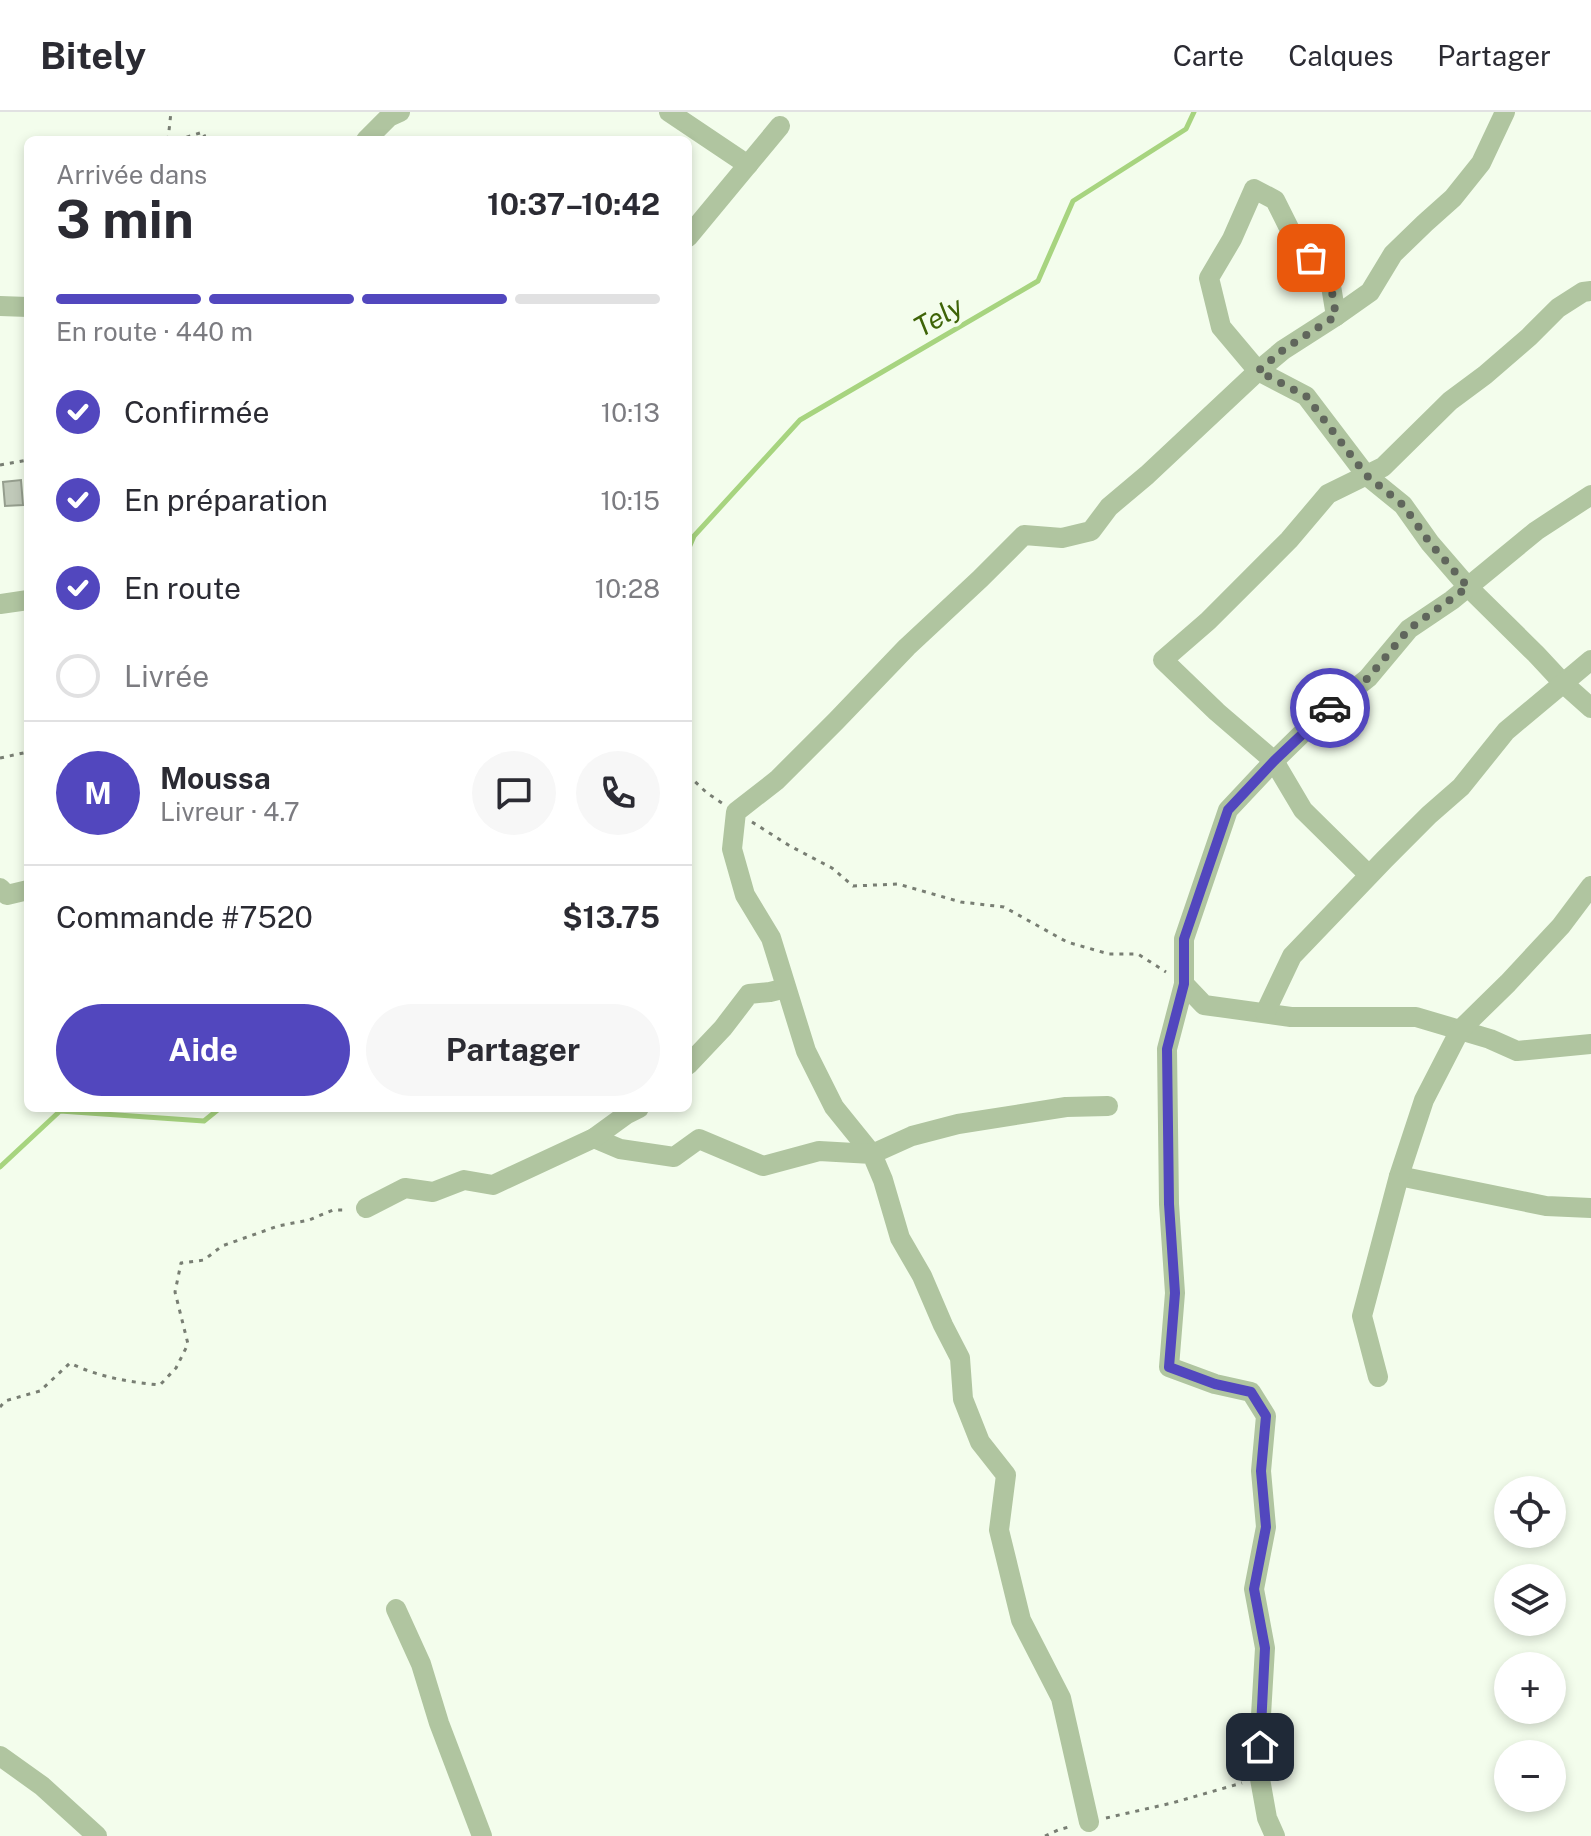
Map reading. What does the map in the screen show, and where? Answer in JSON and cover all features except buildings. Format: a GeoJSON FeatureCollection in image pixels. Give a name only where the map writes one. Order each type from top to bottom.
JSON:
{"type":"FeatureCollection","features":[{"type":"Feature","properties":{"kind":"street"},"geometry":{"type":"LineString","coordinates":[[370,136],[389,117],[400,112]]}},
{"type":"Feature","properties":{"kind":"street"},"geometry":{"type":"LineString","coordinates":[[669,112],[748,165]]}},
{"type":"Feature","properties":{"kind":"street"},"geometry":{"type":"LineString","coordinates":[[1089,1822],[1061,1698],[1021,1620],[999,1530],[1006,1475],[980,1442],[963,1399],[960,1358],[922,1276],[900,1238],[872,1154],[834,1107],[806,1051],[771,938],[745,895],[732,849],[736,812],[777,780],[907,647],[1024,535],[1062,538],[1091,531],[1109,507],[1258,371],[1283,350],[1370,292],[1393,254],[1453,198],[1481,163],[1505,112]]}},
{"type":"Feature","properties":{"kind":"street"},"geometry":{"type":"LineString","coordinates":[[692,232],[780,126]]}},
{"type":"Feature","properties":{"kind":"street"},"geometry":{"type":"LineString","coordinates":[[1336,316],[1330,280],[1293,236],[1275,200],[1254,189],[1232,239],[1209,278],[1221,327],[1258,371],[1306,396],[1366,475],[1403,505],[1430,543],[1468,587],[1591,708]]}},
{"type":"Feature","properties":{"kind":"street"},"geometry":{"type":"LineString","coordinates":[[1369,875],[1303,810],[1274,761],[1163,660],[1208,621],[1280,550],[1328,494],[1383,467],[1450,401],[1518,347],[1558,308],[1583,292],[1591,291]]}},
{"type":"Feature","properties":{"kind":"street"},"geometry":{"type":"LineString","coordinates":[[0,306],[24,307]]}},
{"type":"Feature","properties":{"kind":"street"},"geometry":{"type":"LineString","coordinates":[[1275,1836],[1267,1818],[1260,1779],[1265,1648],[1254,1589],[1266,1527],[1261,1471],[1266,1416],[1251,1392],[1215,1384],[1169,1367],[1175,1293],[1169,1204],[1167,1049],[1184,984],[1184,939],[1228,810],[1320,716],[1368,678],[1409,629],[1468,587],[1536,531],[1591,495]]}},
{"type":"Feature","properties":{"kind":"street"},"geometry":{"type":"LineString","coordinates":[[0,604],[24,601]]}},
{"type":"Feature","properties":{"kind":"street"},"geometry":{"type":"LineString","coordinates":[[1265,1013],[1292,956],[1429,815],[1461,787],[1506,731],[1591,660]]}},
{"type":"Feature","properties":{"kind":"street"},"geometry":{"type":"LineString","coordinates":[[1378,1377],[1362,1316],[1399,1176],[1424,1100],[1460,1030],[1561,926],[1591,886]]}},
{"type":"Feature","properties":{"kind":"street"},"geometry":{"type":"LineString","coordinates":[[0,888],[7,895],[24,891]]}},
{"type":"Feature","properties":{"kind":"street"},"geometry":{"type":"LineString","coordinates":[[1184,984],[1204,1005],[1291,1017],[1416,1017],[1490,1039],[1517,1051],[1591,1044]]}},
{"type":"Feature","properties":{"kind":"street"},"geometry":{"type":"LineString","coordinates":[[692,1061],[749,994],[786,988]]}},
{"type":"Feature","properties":{"kind":"street"},"geometry":{"type":"LineString","coordinates":[[594,1138],[620,1149],[674,1157],[699,1139],[763,1166],[819,1151],[872,1154],[912,1136],[958,1124],[1066,1107],[1108,1106]]}},
{"type":"Feature","properties":{"kind":"street"},"geometry":{"type":"LineString","coordinates":[[366,1208],[405,1188],[433,1192],[464,1180],[493,1185],[594,1138],[631,1112]]}},
{"type":"Feature","properties":{"kind":"street"},"geometry":{"type":"LineString","coordinates":[[1399,1176],[1546,1206],[1591,1208]]}},
{"type":"Feature","properties":{"kind":"street"},"geometry":{"type":"LineString","coordinates":[[396,1609],[421,1664],[439,1723],[482,1836]]}},
{"type":"Feature","properties":{"kind":"street"},"geometry":{"type":"LineString","coordinates":[[0,1756],[42,1786],[97,1836]]}},
{"type":"Feature","properties":{"kind":"path"},"geometry":{"type":"LineString","coordinates":[[168,136],[171,112]]}},
{"type":"Feature","properties":{"kind":"path"},"geometry":{"type":"LineString","coordinates":[[0,465],[24,461]]}},
{"type":"Feature","properties":{"kind":"path"},"geometry":{"type":"LineString","coordinates":[[0,758],[24,753]]}},
{"type":"Feature","properties":{"kind":"path"},"geometry":{"type":"LineString","coordinates":[[692,779],[707,793],[790,846],[832,868],[853,886],[898,884],[961,902],[1004,907],[1067,942],[1109,954],[1138,954],[1184,984]]}},
{"type":"Feature","properties":{"kind":"path"},"geometry":{"type":"LineString","coordinates":[[0,1407],[5,1401],[40,1391],[70,1363],[118,1379],[160,1385],[176,1368],[188,1344],[175,1292],[181,1263],[204,1260],[222,1246],[278,1226],[309,1220],[333,1210],[366,1208]]}},
{"type":"Feature","properties":{"kind":"path"},"geometry":{"type":"LineString","coordinates":[[1045,1836],[1058,1830],[1260,1779]]}},
{"type":"Feature","properties":{"kind":"waterway","name":"Tely"},"geometry":{"type":"LineString","coordinates":[[692,541],[800,420],[1038,281],[1073,201],[1186,129],[1194,112]]}},
{"type":"Feature","properties":{"kind":"waterway","name":"Tely"},"geometry":{"type":"LineString","coordinates":[[0,1167],[59,1112]]}},
{"type":"Feature","properties":{"kind":"waterway","name":"Tely"},"geometry":{"type":"LineString","coordinates":[[74,1112],[204,1121],[215,1112]]}},
{"type":"Feature","properties":{"kind":"way so far"},"geometry":{"type":"LineString","coordinates":[[1311,258],[1330,280],[1336,316],[1283,350],[1258,371],[1306,396],[1366,475],[1403,505],[1430,543],[1468,587],[1409,629],[1368,678],[1330,708]]}},
{"type":"Feature","properties":{"kind":"route"},"geometry":{"type":"LineString","coordinates":[[1260,1747],[1265,1648],[1254,1589],[1266,1527],[1261,1471],[1266,1416],[1251,1392],[1215,1384],[1169,1367],[1175,1293],[1169,1204],[1167,1049],[1184,984],[1184,939],[1228,810],[1330,708]]}}]}
